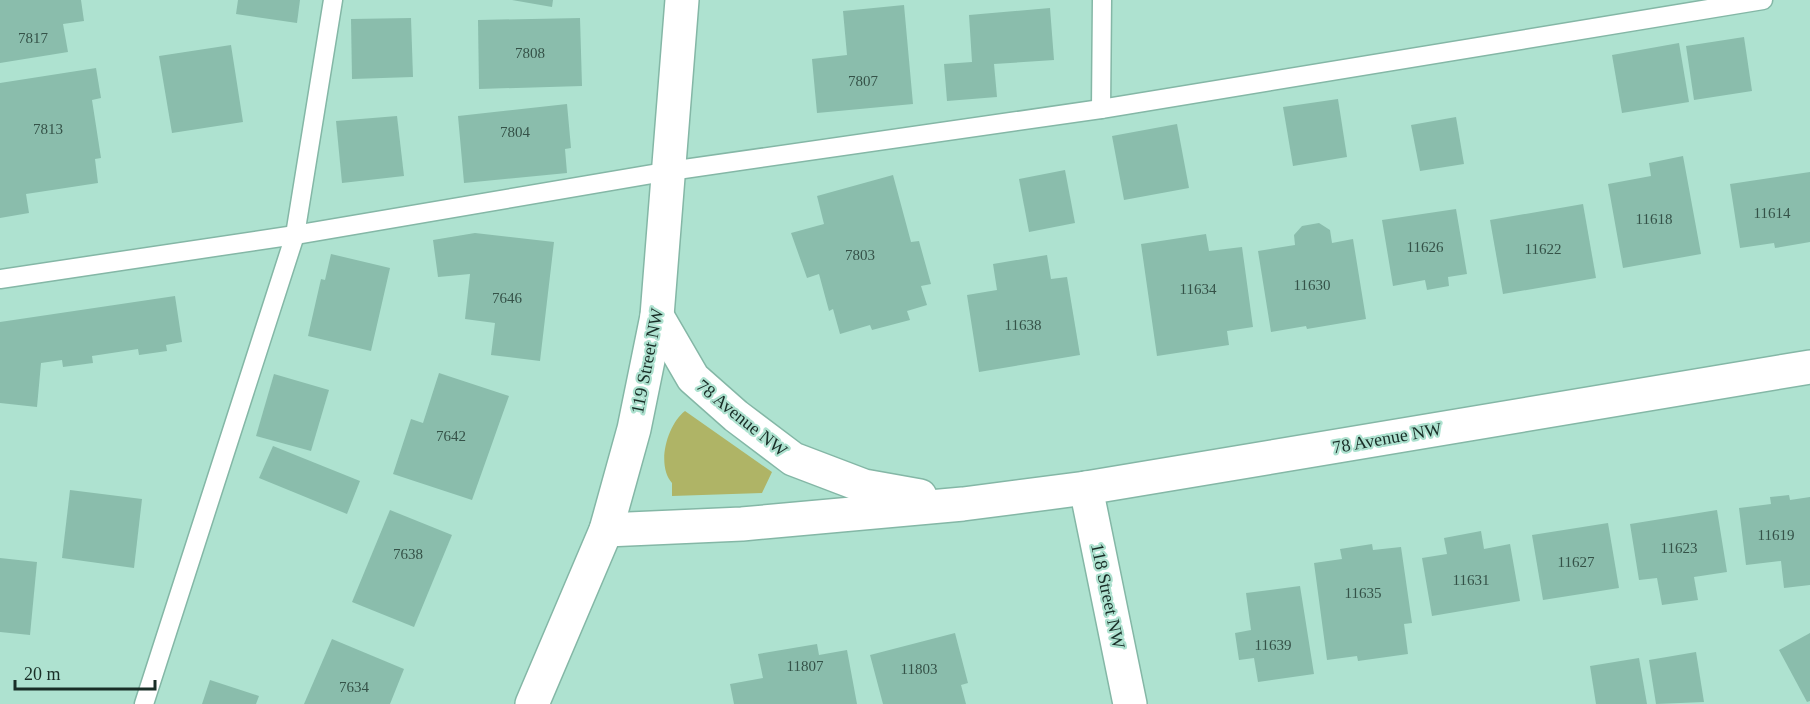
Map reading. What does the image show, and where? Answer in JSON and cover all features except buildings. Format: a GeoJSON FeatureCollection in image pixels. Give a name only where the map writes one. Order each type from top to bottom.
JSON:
{"type":"FeatureCollection","features":[{"type":"Feature","properties":{"kind":"street","name":"119 Street NW"},"geometry":{"type":"LineString","coordinates":[[532,704],[606,530],[634,429],[657,316],[682,0]]}},
{"type":"Feature","properties":{"kind":"street","name":"78 Avenue NW"},"geometry":{"type":"LineString","coordinates":[[657,316],[693,378],[736,416],[793,459],[864,486],[963,504]]}},
{"type":"Feature","properties":{"kind":"street","name":"78 Avenue NW"},"geometry":{"type":"LineString","coordinates":[[606,530],[742,524],[963,504],[1086,488],[1810,367]]}},
{"type":"Feature","properties":{"kind":"street","name":"118 Street NW"},"geometry":{"type":"LineString","coordinates":[[1086,488],[1130,704]]}},
{"type":"Feature","properties":{"kind":"lane"},"geometry":{"type":"LineString","coordinates":[[144,704],[296,236],[333,0]]}},
{"type":"Feature","properties":{"kind":"lane"},"geometry":{"type":"LineString","coordinates":[[1101,110],[1102,0]]}},
{"type":"Feature","properties":{"kind":"lane"},"geometry":{"type":"LineString","coordinates":[[0,279],[296,236],[670,171],[1101,110],[1762,0]]}},
{"type":"Feature","properties":{"kind":"green space"},"geometry":{"type":"Polygon","coordinates":[[[685,411],[772,472],[762,493],[672,496],[672,483],[667,475],[664,456],[673,426],[685,411]]]}}]}
